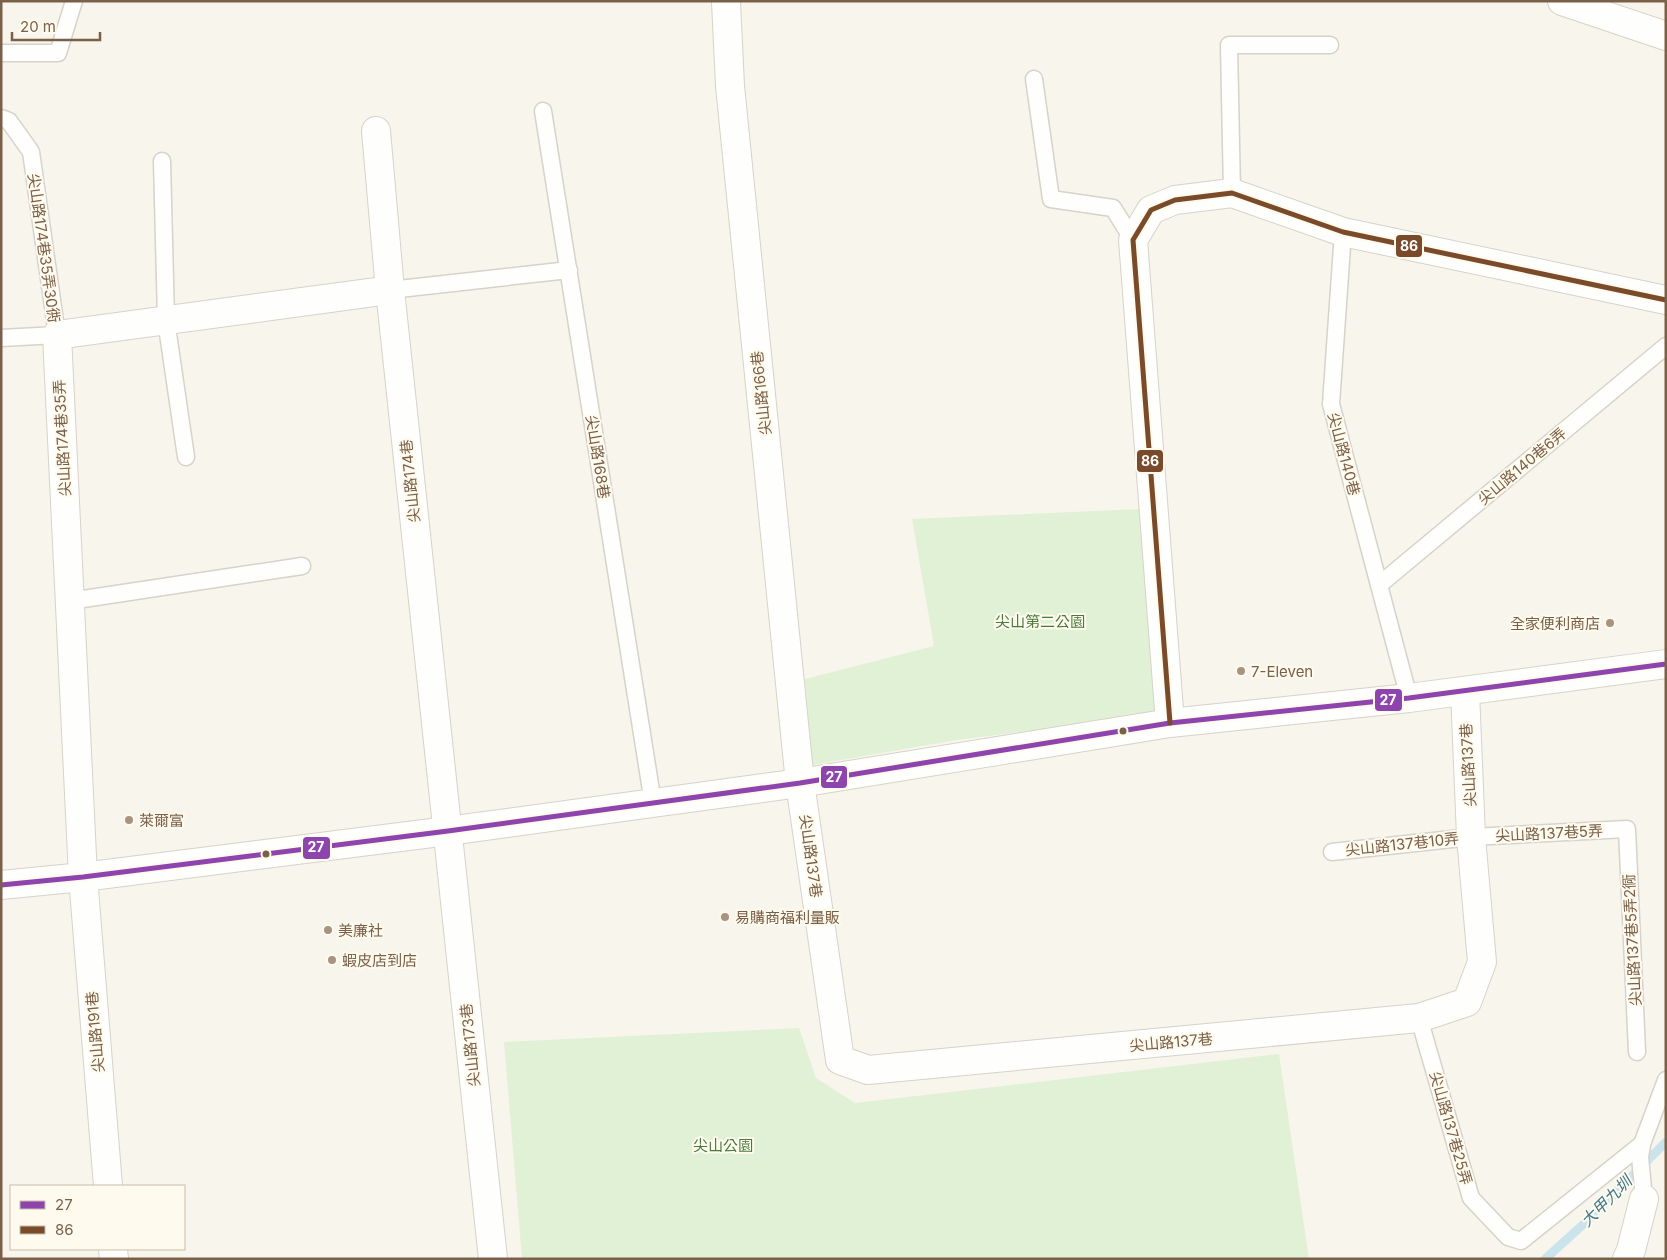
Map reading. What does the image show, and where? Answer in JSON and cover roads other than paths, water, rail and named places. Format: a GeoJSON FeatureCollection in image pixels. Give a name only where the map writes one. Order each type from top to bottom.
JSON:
{"type":"FeatureCollection","features":[{"type":"Feature","properties":{"kind":"street"},"geometry":{"type":"LineString","coordinates":[[1562,1],[1666,36]]}},
{"type":"Feature","properties":{"kind":"street","name":"尖山路166巷"},"geometry":{"type":"LineString","coordinates":[[726,2],[730,86],[800,782]]}},
{"type":"Feature","properties":{"kind":"street","name":"尖山路174巷"},"geometry":{"type":"LineString","coordinates":[[376,131],[390,290],[448,831]]}},
{"type":"Feature","properties":{"kind":"street"},"geometry":{"type":"LineString","coordinates":[[1170,724],[1134,240],[1151,210],[1175,200],[1232,193],[1343,232],[1666,300]]}},
{"type":"Feature","properties":{"kind":"street"},"geometry":{"type":"LineString","coordinates":[[57,335],[390,290]]}},
{"type":"Feature","properties":{"kind":"street","name":"尖山路174巷35弄"},"geometry":{"type":"LineString","coordinates":[[57,335],[83,877]]}},
{"type":"Feature","properties":{"kind":"street"},"geometry":{"type":"LineString","coordinates":[[1,885],[83,877],[653,803],[1170,724],[1409,698],[1666,664]]}},
{"type":"Feature","properties":{"kind":"street","name":"尖山路137巷"},"geometry":{"type":"LineString","coordinates":[[800,782],[840,1060],[868,1070],[1419,1018],[1466,1002],[1482,962],[1472,837],[1465,691]]}},
{"type":"Feature","properties":{"kind":"street","name":"尖山路173巷"},"geometry":{"type":"LineString","coordinates":[[448,831],[492,1259]]}},
{"type":"Feature","properties":{"kind":"street","name":"尖山路191巷"},"geometry":{"type":"LineString","coordinates":[[83,877],[108,1185]]}},
{"type":"Feature","properties":{"kind":"street"},"geometry":{"type":"LineString","coordinates":[[1627,1259],[1644,1199]]}},
{"type":"Feature","properties":{"kind":"lane"},"geometry":{"type":"LineString","coordinates":[[1,53],[58,54],[74,1]]}},
{"type":"Feature","properties":{"kind":"lane"},"geometry":{"type":"LineString","coordinates":[[1232,193],[1229,45],[1330,44]]}},
{"type":"Feature","properties":{"kind":"lane"},"geometry":{"type":"LineString","coordinates":[[1034,79],[1051,199],[1114,208],[1134,240]]}},
{"type":"Feature","properties":{"kind":"lane","name":"尖山路168巷"},"geometry":{"type":"LineString","coordinates":[[544,111],[653,803]]}},
{"type":"Feature","properties":{"kind":"lane","name":"尖山路174巷35弄30衖"},"geometry":{"type":"LineString","coordinates":[[1,118],[9,121],[31,152],[57,335],[1,338]]}},
{"type":"Feature","properties":{"kind":"lane"},"geometry":{"type":"LineString","coordinates":[[162,161],[166,320],[186,457]]}},
{"type":"Feature","properties":{"kind":"lane","name":"尖山路140巷"},"geometry":{"type":"LineString","coordinates":[[1343,232],[1331,404],[1409,698]]}},
{"type":"Feature","properties":{"kind":"lane"},"geometry":{"type":"LineString","coordinates":[[390,290],[569,270]]}},
{"type":"Feature","properties":{"kind":"lane","name":"尖山路140巷6弄"},"geometry":{"type":"LineString","coordinates":[[1379,585],[1666,346]]}},
{"type":"Feature","properties":{"kind":"lane"},"geometry":{"type":"LineString","coordinates":[[70,601],[302,566]]}},
{"type":"Feature","properties":{"kind":"lane","name":"尖山路137巷5弄"},"geometry":{"type":"LineString","coordinates":[[1472,837],[1627,829]]}},
{"type":"Feature","properties":{"kind":"lane","name":"尖山路137巷5弄2衕"},"geometry":{"type":"LineString","coordinates":[[1627,829],[1638,1052]]}},
{"type":"Feature","properties":{"kind":"lane","name":"尖山路137巷10弄"},"geometry":{"type":"LineString","coordinates":[[1332,852],[1472,837]]}},
{"type":"Feature","properties":{"kind":"lane","name":"尖山路137巷25弄"},"geometry":{"type":"LineString","coordinates":[[1419,1018],[1471,1198],[1508,1237],[1521,1241],[1641,1151]]}},
{"type":"Feature","properties":{"kind":"lane"},"geometry":{"type":"LineString","coordinates":[[1644,1199],[1641,1151],[1666,1080]]}},
{"type":"Feature","properties":{"kind":"waterway","name":"大甲九圳"},"geometry":{"type":"LineString","coordinates":[[1545,1259],[1587,1221],[1666,1142]]}},
{"type":"Feature","properties":{"kind":"place","name":"全家便利商店"},"geometry":{"type":"Point","coordinates":[1610,623]}},
{"type":"Feature","properties":{"kind":"place","name":"7-Eleven"},"geometry":{"type":"Point","coordinates":[1241,671]}},
{"type":"Feature","properties":{"kind":"place","name":"萊爾富"},"geometry":{"type":"Point","coordinates":[129,820]}},
{"type":"Feature","properties":{"kind":"place","name":"易購商福利量販"},"geometry":{"type":"Point","coordinates":[725,917]}},
{"type":"Feature","properties":{"kind":"place","name":"美廉社"},"geometry":{"type":"Point","coordinates":[328,930]}},
{"type":"Feature","properties":{"kind":"place","name":"蝦皮店到店"},"geometry":{"type":"Point","coordinates":[332,960]}},
{"type":"Feature","properties":{"kind":"park label","name":"尖山第二公園"},"geometry":{"type":"Point","coordinates":[1040,621]}},
{"type":"Feature","properties":{"kind":"park label","name":"尖山公園"},"geometry":{"type":"Point","coordinates":[723,1145]}}]}
